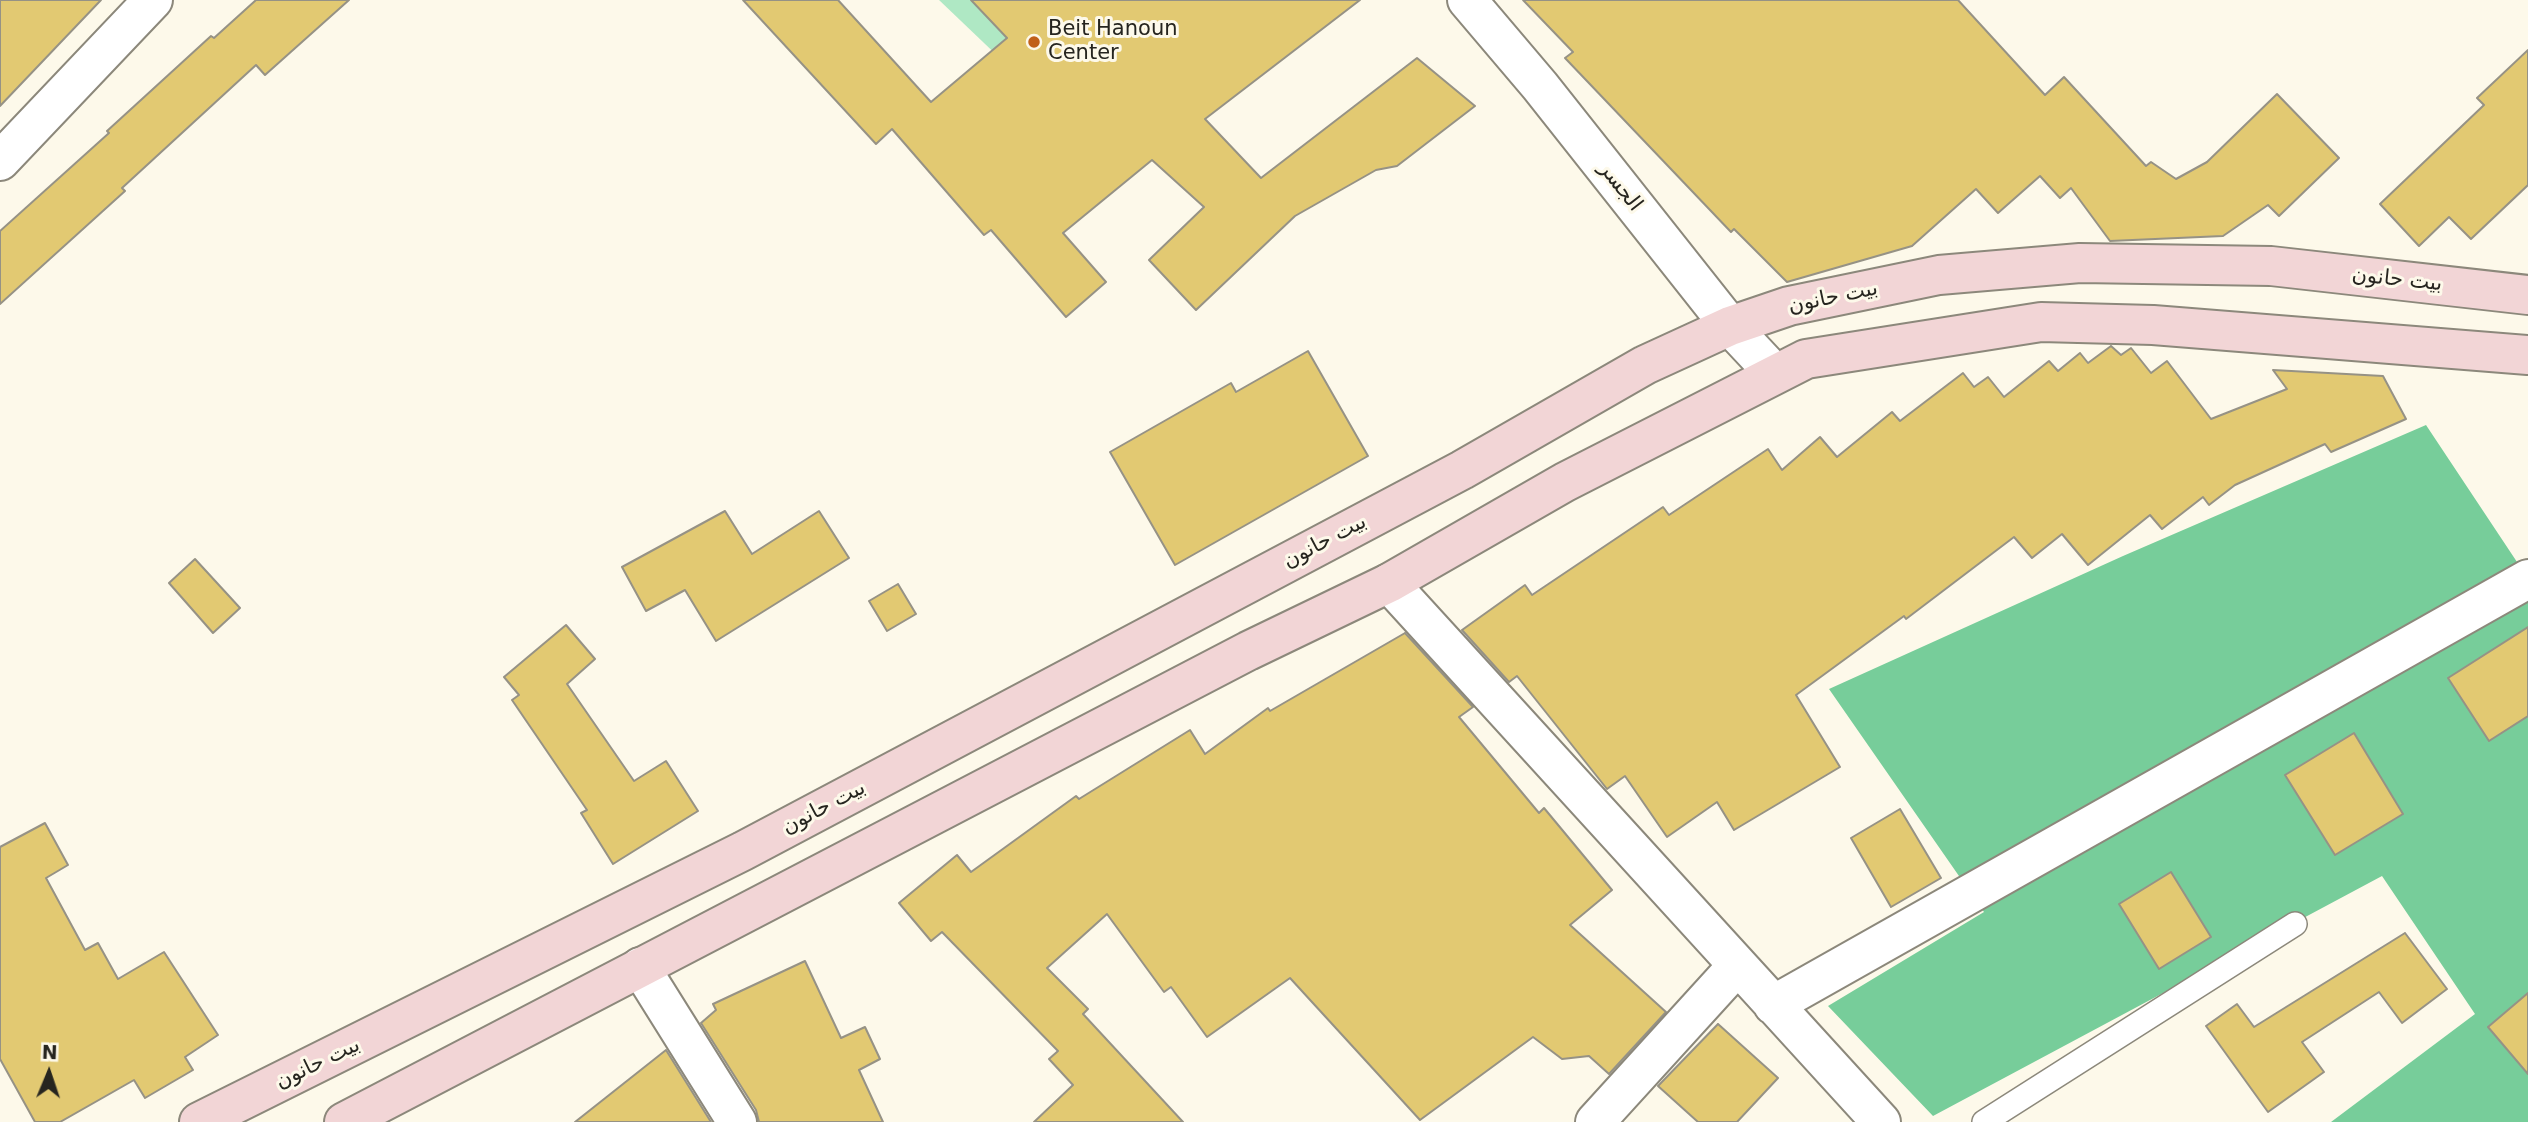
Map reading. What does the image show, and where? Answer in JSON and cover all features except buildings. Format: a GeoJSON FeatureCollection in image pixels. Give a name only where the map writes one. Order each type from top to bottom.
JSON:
{"type":"FeatureCollection","features":[{"type":"Feature","properties":{"kind":"main road","name":"بيت حانون"},"geometry":{"type":"LineString","coordinates":[[199,1122],[743,851],[1462,470],[1645,365],[1730,326],[1789,306],[1939,275],[2081,263],[2271,266],[2528,295]]}},
{"type":"Feature","properties":{"kind":"main road"},"geometry":{"type":"LineString","coordinates":[[344,1122],[1248,651],[1389,583],[1565,482],[1806,359],[2041,322],[2153,325],[2528,355]]}},
{"type":"Feature","properties":{"kind":"street"},"geometry":{"type":"LineString","coordinates":[[5,148],[153,0]]}},
{"type":"Feature","properties":{"kind":"street","name":"الجسر"},"geometry":{"type":"LineString","coordinates":[[1467,0],[1540,86],[1730,326],[1775,374]]}},
{"type":"Feature","properties":{"kind":"street"},"geometry":{"type":"LineString","coordinates":[[1773,1006],[2528,579]]}},
{"type":"Feature","properties":{"kind":"street"},"geometry":{"type":"LineString","coordinates":[[1389,583],[1881,1122]]}},
{"type":"Feature","properties":{"kind":"street"},"geometry":{"type":"LineString","coordinates":[[1595,1122],[1737,966]]}},
{"type":"Feature","properties":{"kind":"street"},"geometry":{"type":"LineString","coordinates":[[640,967],[737,1122]]}},
{"type":"Feature","properties":{"kind":"lane"},"geometry":{"type":"LineString","coordinates":[[1984,1122],[2295,924]]}},
{"type":"Feature","properties":{"kind":"green space","name":"Beit Hanoun Center"},"geometry":{"type":"Polygon","coordinates":[[[939,0],[1141,0],[1028,85],[939,0]]]}},
{"type":"Feature","properties":{"kind":"green space"},"geometry":{"type":"Polygon","coordinates":[[[2426,425],[2519,565],[2528,560],[2528,1122],[2331,1122],[2475,1014],[2382,876],[1933,1116],[1828,1006],[1984,912],[1829,689],[2123,556],[2426,425]]]}},
{"type":"Feature","properties":{"kind":"place","name":"Beit Hanoun Center"},"geometry":{"type":"Point","coordinates":[1034,42]}}]}
